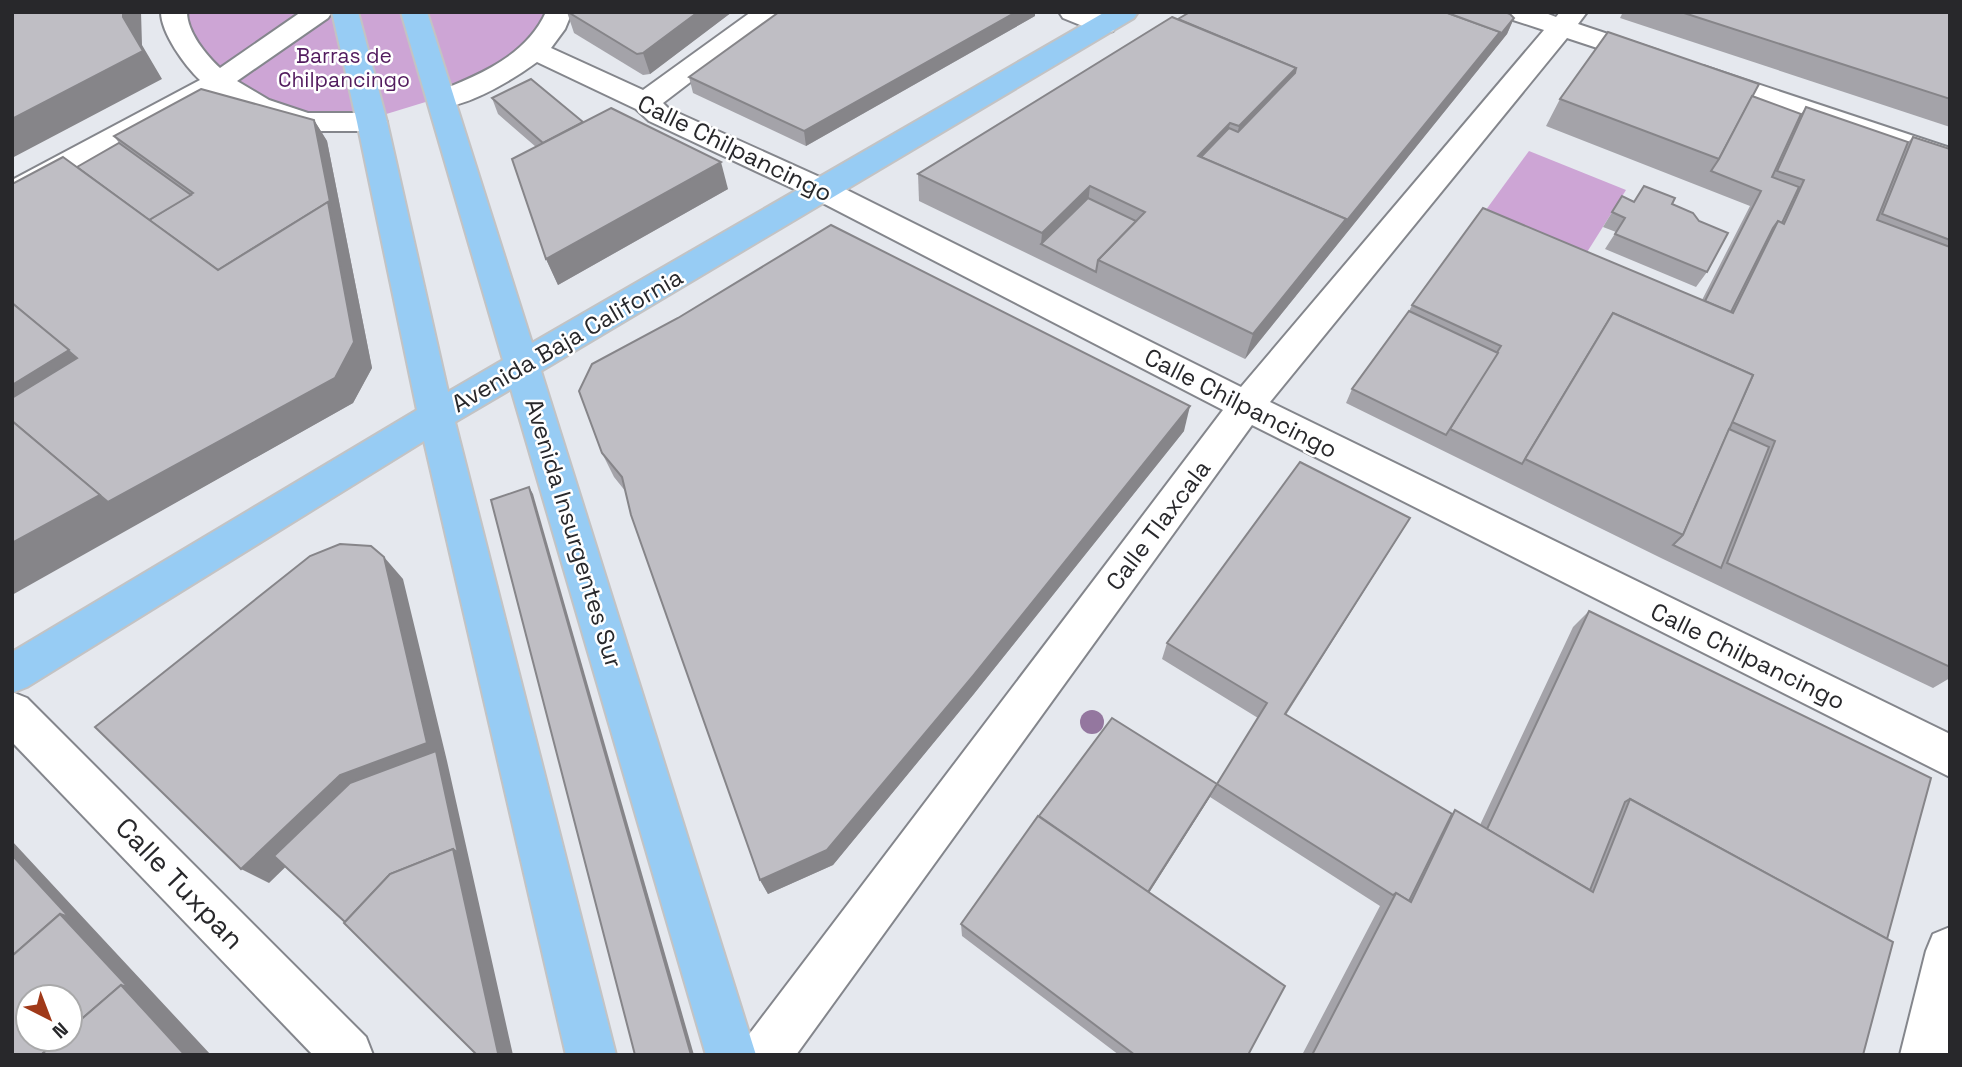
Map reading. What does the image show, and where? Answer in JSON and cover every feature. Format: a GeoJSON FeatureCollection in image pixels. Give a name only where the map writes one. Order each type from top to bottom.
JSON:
{"type":"FeatureCollection","features":[{"type":"Feature","properties":{"kind":"main road"},"geometry":{"type":"LineString","coordinates":[[345,12],[372,122],[436,416],[591,1055]]}},
{"type":"Feature","properties":{"kind":"main road","name":"Avenida Insurgentes Sur"},"geometry":{"type":"LineString","coordinates":[[414,12],[732,1055]]}},
{"type":"Feature","properties":{"kind":"main road","name":"Avenida Baja California"},"geometry":{"type":"LineString","coordinates":[[12,674],[436,416],[1114,18]]}},
{"type":"Feature","properties":{"kind":"street"},"geometry":{"type":"LineString","coordinates":[[174,12],[174,20],[196,61],[218,82],[259,106],[306,122],[372,122]]}},
{"type":"Feature","properties":{"kind":"street"},"geometry":{"type":"LineString","coordinates":[[12,193],[218,82],[319,12]]}},
{"type":"Feature","properties":{"kind":"street"},"geometry":{"type":"LineString","coordinates":[[442,100],[498,77],[554,30],[559,12]]}},
{"type":"Feature","properties":{"kind":"street"},"geometry":{"type":"LineString","coordinates":[[646,103],[662,88],[769,12]]}},
{"type":"Feature","properties":{"kind":"street"},"geometry":{"type":"LineString","coordinates":[[1072,12],[1114,18]]}},
{"type":"Feature","properties":{"kind":"street"},"geometry":{"type":"LineString","coordinates":[[1516,12],[1567,20],[1950,158]]}},
{"type":"Feature","properties":{"kind":"street","name":"Calle Tlaxcala"},"geometry":{"type":"LineString","coordinates":[[765,1055],[1246,406],[1567,20]]}},
{"type":"Feature","properties":{"kind":"street","name":"Calle Chilpancingo"},"geometry":{"type":"LineString","coordinates":[[533,50],[646,103],[659,115],[822,190],[1246,406],[1950,756]]}},
{"type":"Feature","properties":{"kind":"street","name":"Calle Tuxpan"},"geometry":{"type":"LineString","coordinates":[[12,712],[348,1055]]}},
{"type":"Feature","properties":{"kind":"street"},"geometry":{"type":"LineString","coordinates":[[1925,1055],[1950,951]]}},
{"type":"Feature","properties":{"kind":"green space","name":"Barras de Chilpancingo"},"geometry":{"type":"Polygon","coordinates":[[[174,12],[569,12],[563,34],[509,69],[468,89],[357,123],[306,122],[196,61],[174,12]]]}},
{"type":"Feature","properties":{"kind":"green space"},"geometry":{"type":"Polygon","coordinates":[[[1529,151],[1626,190],[1574,273],[1472,229],[1529,151]]]}},
{"type":"Feature","properties":{"kind":"building"},"geometry":{"type":"Polygon","coordinates":[[[12,12],[123,12],[123,17],[143,51],[12,119],[12,12]]]}},
{"type":"Feature","properties":{"kind":"building"},"geometry":{"type":"Polygon","coordinates":[[[568,12],[698,12],[643,53],[637,54],[568,12]]]}},
{"type":"Feature","properties":{"kind":"building"},"geometry":{"type":"Polygon","coordinates":[[[779,12],[1016,12],[804,131],[689,77],[779,12]]]}},
{"type":"Feature","properties":{"kind":"building"},"geometry":{"type":"Polygon","coordinates":[[[1190,12],[1445,12],[1500,32],[1344,224],[1346,219],[1201,157],[1229,128],[1238,132],[1295,73],[1296,68],[1178,19],[1190,12]]]}},
{"type":"Feature","properties":{"kind":"building"},"geometry":{"type":"Polygon","coordinates":[[[1445,12],[1505,12],[1514,18],[1497,39],[1500,32],[1445,12]]]}},
{"type":"Feature","properties":{"kind":"building"},"geometry":{"type":"Polygon","coordinates":[[[1681,12],[1950,12],[1950,99],[1681,12]]]}},
{"type":"Feature","properties":{"kind":"building"},"geometry":{"type":"Polygon","coordinates":[[[1172,17],[1296,68],[1239,126],[1230,123],[1198,156],[1346,219],[1253,334],[1098,260],[1145,212],[1090,186],[1042,233],[918,174],[1172,17]]]}},
{"type":"Feature","properties":{"kind":"building"},"geometry":{"type":"Polygon","coordinates":[[[1608,32],[1759,84],[1719,159],[1560,99],[1608,32]]]}},
{"type":"Feature","properties":{"kind":"building"},"geometry":{"type":"Polygon","coordinates":[[[531,79],[583,122],[543,143],[492,98],[531,79]]]}},
{"type":"Feature","properties":{"kind":"building"},"geometry":{"type":"Polygon","coordinates":[[[201,89],[314,120],[331,207],[328,202],[218,270],[149,220],[193,193],[114,136],[201,89]]]}},
{"type":"Feature","properties":{"kind":"building"},"geometry":{"type":"Polygon","coordinates":[[[1752,96],[1801,114],[1772,177],[1799,187],[1782,223],[1778,221],[1773,228],[1731,312],[1705,301],[1761,191],[1711,171],[1752,96]]]}},
{"type":"Feature","properties":{"kind":"building"},"geometry":{"type":"Polygon","coordinates":[[[1806,107],[1908,142],[1877,220],[1950,247],[1950,667],[1727,563],[1775,441],[1732,422],[1753,375],[1613,313],[1522,464],[1450,429],[1501,346],[1412,305],[1483,208],[1733,313],[1778,221],[1784,224],[1804,180],[1777,171],[1806,107]]]}},
{"type":"Feature","properties":{"kind":"building"},"geometry":{"type":"Polygon","coordinates":[[[611,108],[721,162],[546,259],[512,159],[611,108]]]}},
{"type":"Feature","properties":{"kind":"building"},"geometry":{"type":"Polygon","coordinates":[[[1913,137],[1950,149],[1950,240],[1882,214],[1913,137]]]}},
{"type":"Feature","properties":{"kind":"building"},"geometry":{"type":"Polygon","coordinates":[[[119,143],[191,195],[149,220],[77,167],[119,143]]]}},
{"type":"Feature","properties":{"kind":"building"},"geometry":{"type":"Polygon","coordinates":[[[63,157],[218,270],[328,202],[354,342],[335,378],[108,502],[12,421],[12,398],[77,358],[12,303],[12,184],[63,157]]]}},
{"type":"Feature","properties":{"kind":"building"},"geometry":{"type":"Polygon","coordinates":[[[1644,186],[1675,198],[1672,204],[1693,213],[1699,221],[1728,233],[1707,272],[1615,234],[1625,218],[1612,212],[1622,196],[1634,202],[1644,186]]]}},
{"type":"Feature","properties":{"kind":"building"},"geometry":{"type":"Polygon","coordinates":[[[1088,198],[1136,221],[1098,260],[1096,272],[1041,244],[1088,198]]]}},
{"type":"Feature","properties":{"kind":"building"},"geometry":{"type":"Polygon","coordinates":[[[831,225],[1190,406],[973,676],[827,850],[760,880],[631,515],[622,477],[602,453],[579,391],[592,364],[678,318],[831,225]]]}},
{"type":"Feature","properties":{"kind":"building"},"geometry":{"type":"Polygon","coordinates":[[[12,303],[69,350],[12,385],[12,303]]]}},
{"type":"Feature","properties":{"kind":"building"},"geometry":{"type":"Polygon","coordinates":[[[1409,311],[1498,353],[1446,435],[1352,389],[1409,311]]]}},
{"type":"Feature","properties":{"kind":"building"},"geometry":{"type":"Polygon","coordinates":[[[1613,313],[1753,375],[1683,535],[1525,459],[1613,313]]]}},
{"type":"Feature","properties":{"kind":"building"},"geometry":{"type":"Polygon","coordinates":[[[12,421],[100,495],[12,543],[12,421]]]}},
{"type":"Feature","properties":{"kind":"building"},"geometry":{"type":"Polygon","coordinates":[[[1729,429],[1769,447],[1721,568],[1673,545],[1683,535],[1729,429]]]}},
{"type":"Feature","properties":{"kind":"building"},"geometry":{"type":"Polygon","coordinates":[[[1300,462],[1410,518],[1285,714],[1452,814],[1409,901],[1396,893],[1393,895],[1217,784],[1267,703],[1167,643],[1300,462]]]}},
{"type":"Feature","properties":{"kind":"building"},"geometry":{"type":"Polygon","coordinates":[[[529,487],[691,1055],[635,1055],[491,500],[529,487]]]}},
{"type":"Feature","properties":{"kind":"building"},"geometry":{"type":"Polygon","coordinates":[[[340,544],[371,546],[384,557],[427,743],[340,775],[241,869],[95,727],[310,556],[340,544]]]}},
{"type":"Feature","properties":{"kind":"building"},"geometry":{"type":"Polygon","coordinates":[[[1589,611],[1931,778],[1887,939],[1630,799],[1625,802],[1590,890],[1487,829],[1589,611]]]}},
{"type":"Feature","properties":{"kind":"building"},"geometry":{"type":"Polygon","coordinates":[[[1112,718],[1217,784],[1148,892],[1039,816],[1112,718]]]}},
{"type":"Feature","properties":{"kind":"building"},"geometry":{"type":"Polygon","coordinates":[[[436,751],[458,853],[453,849],[390,874],[345,922],[274,856],[350,783],[436,751]]]}},
{"type":"Feature","properties":{"kind":"building"},"geometry":{"type":"Polygon","coordinates":[[[1630,799],[1893,942],[1863,1055],[1312,1055],[1396,893],[1411,902],[1455,810],[1593,892],[1630,799]]]}},
{"type":"Feature","properties":{"kind":"building"},"geometry":{"type":"Polygon","coordinates":[[[1038,816],[1285,986],[1248,1055],[1135,1055],[961,924],[1038,816]]]}},
{"type":"Feature","properties":{"kind":"building"},"geometry":{"type":"Polygon","coordinates":[[[453,849],[497,1055],[477,1055],[344,923],[390,874],[453,849]]]}},
{"type":"Feature","properties":{"kind":"building"},"geometry":{"type":"Polygon","coordinates":[[[12,855],[69,917],[60,914],[12,956],[12,855]]]}},
{"type":"Feature","properties":{"kind":"building"},"geometry":{"type":"Polygon","coordinates":[[[60,914],[128,987],[121,985],[84,1017],[84,983],[14,983],[14,1053],[43,1053],[12,1055],[12,956],[60,914]]]}},
{"type":"Feature","properties":{"kind":"building"},"geometry":{"type":"Polygon","coordinates":[[[121,985],[185,1055],[41,1055],[84,1053],[84,1017],[121,985]]]}}]}
